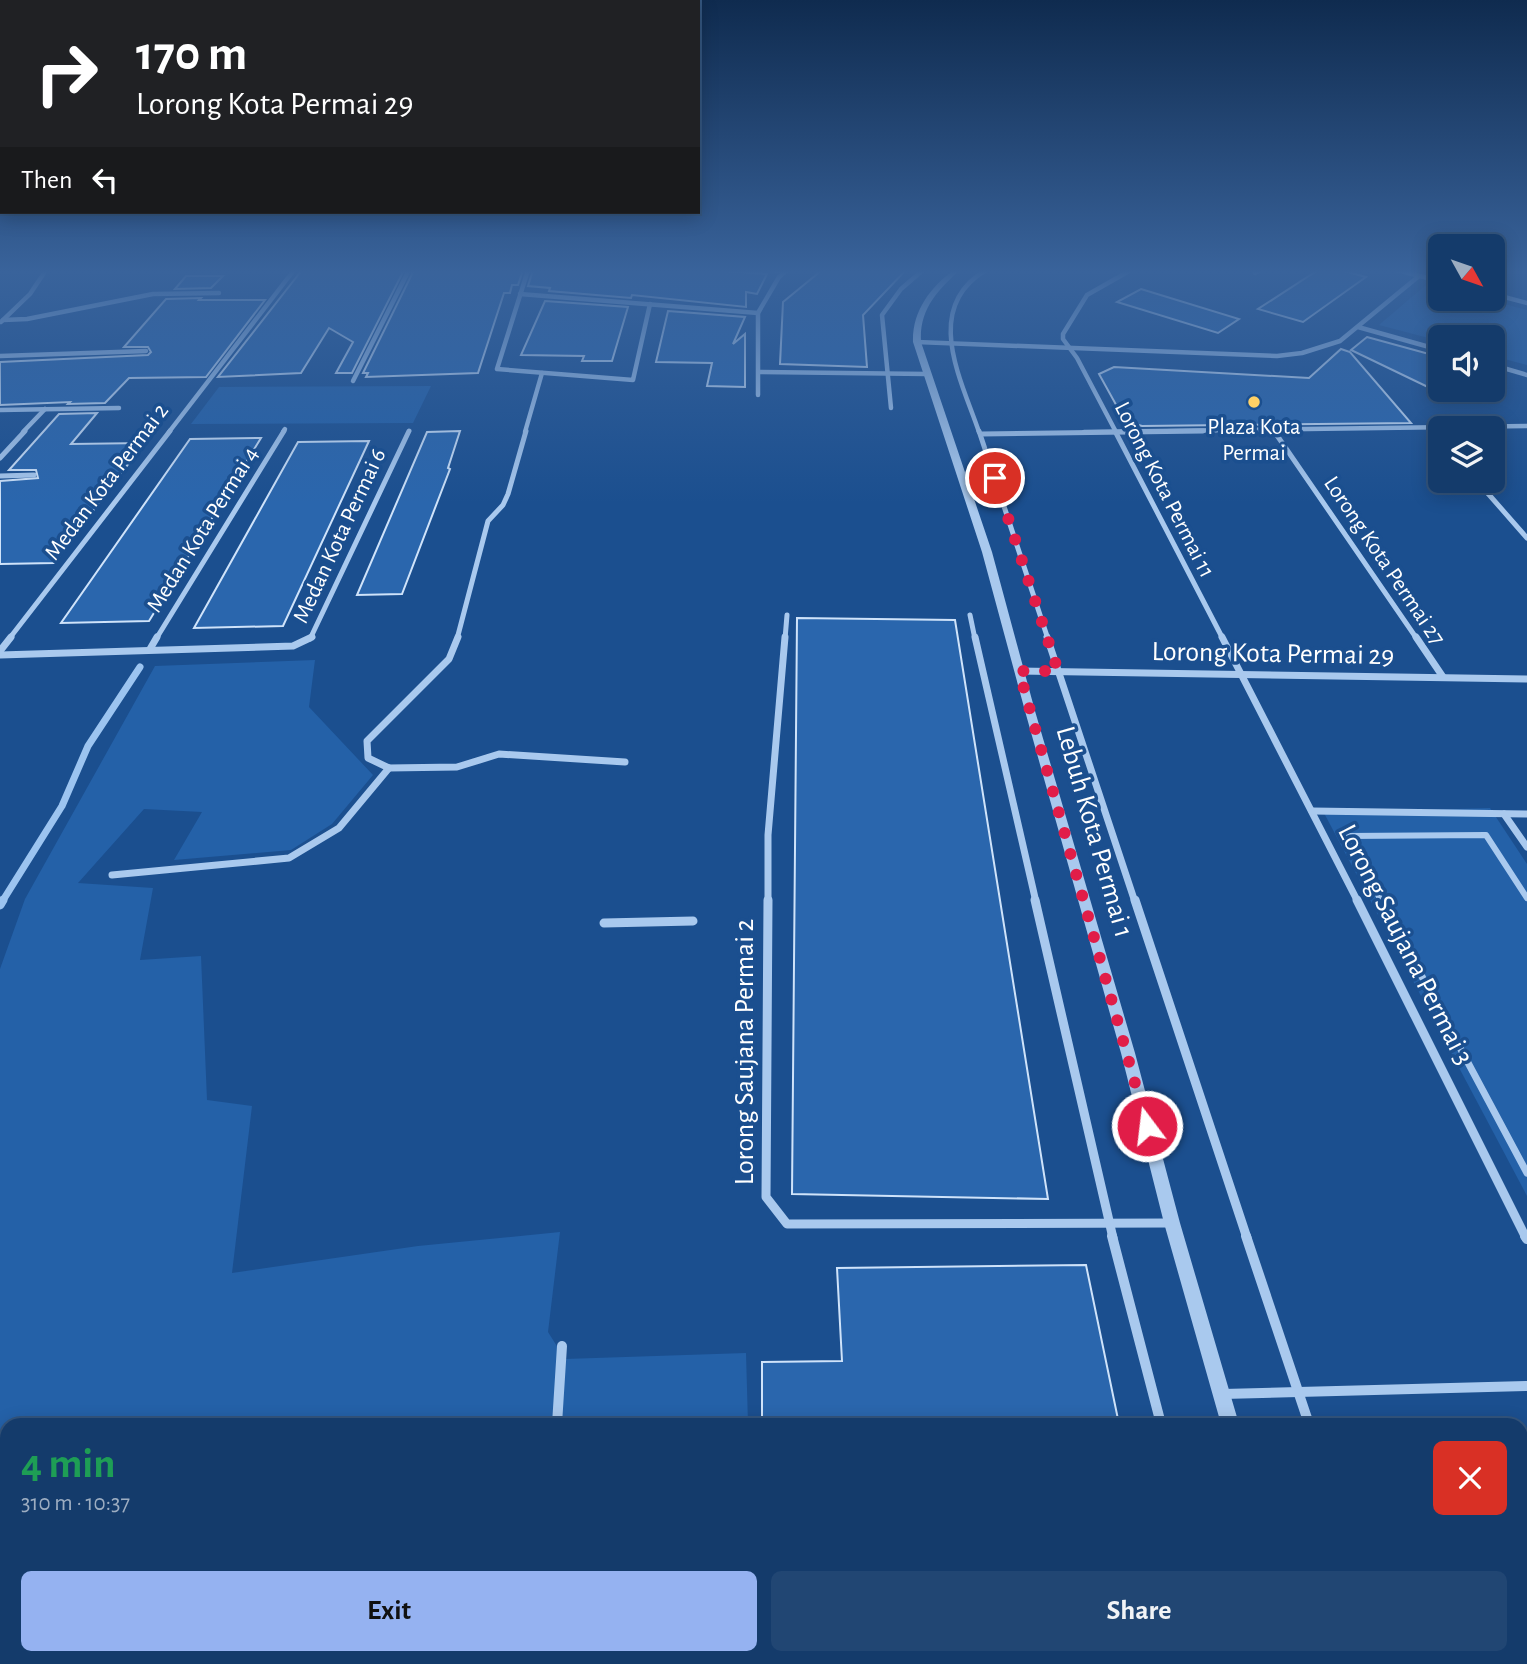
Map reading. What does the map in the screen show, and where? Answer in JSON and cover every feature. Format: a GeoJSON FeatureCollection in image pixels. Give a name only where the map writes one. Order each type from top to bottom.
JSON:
{"type":"FeatureCollection","features":[{"type":"Feature","properties":{"kind":"street","name":"Medan Kota Permai 2"},"geometry":{"type":"LineString","coordinates":[[0,653],[234,348]]}},
{"type":"Feature","properties":{"kind":"street"},"geometry":{"type":"LineString","coordinates":[[353,381],[370,348]]}},
{"type":"Feature","properties":{"kind":"street"},"geometry":{"type":"LineString","coordinates":[[504,348],[497,369],[633,380],[640,348]]}},
{"type":"Feature","properties":{"kind":"street"},"geometry":{"type":"LineString","coordinates":[[758,395],[759,348]]}},
{"type":"Feature","properties":{"kind":"street"},"geometry":{"type":"LineString","coordinates":[[886,348],[891,408]]}},
{"type":"Feature","properties":{"kind":"street","name":"Lebuh Kota Permai 1"},"geometry":{"type":"LineString","coordinates":[[919,348],[988,552],[1019,671],[1128,1053],[1172,1223],[1228,1418]]}},
{"type":"Feature","properties":{"kind":"street","name":"Lebuh Kota Permai 1"},"geometry":{"type":"LineString","coordinates":[[951,348],[1307,1418]]}},
{"type":"Feature","properties":{"kind":"street","name":"Lorong Kota Permai 11"},"geometry":{"type":"LineString","coordinates":[[1068,348],[1077,358],[1238,674]]}},
{"type":"Feature","properties":{"kind":"street"},"geometry":{"type":"LineString","coordinates":[[1102,348],[1276,356],[1302,354],[1322,348]]}},
{"type":"Feature","properties":{"kind":"street"},"geometry":{"type":"LineString","coordinates":[[0,356],[146,351]]}},
{"type":"Feature","properties":{"kind":"street"},"geometry":{"type":"LineString","coordinates":[[1505,369],[1527,375]]}},
{"type":"Feature","properties":{"kind":"street"},"geometry":{"type":"LineString","coordinates":[[759,372],[927,374]]}},
{"type":"Feature","properties":{"kind":"street"},"geometry":{"type":"LineString","coordinates":[[542,373],[508,494],[503,505],[488,521],[458,637],[449,659],[368,741],[368,758],[389,768],[457,767],[499,754],[625,762]]}},
{"type":"Feature","properties":{"kind":"street"},"geometry":{"type":"LineString","coordinates":[[0,410],[120,408]]}},
{"type":"Feature","properties":{"kind":"street"},"geometry":{"type":"LineString","coordinates":[[0,458],[45,409]]}},
{"type":"Feature","properties":{"kind":"street"},"geometry":{"type":"LineString","coordinates":[[1505,426],[1527,426]]}},
{"type":"Feature","properties":{"kind":"street"},"geometry":{"type":"LineString","coordinates":[[981,434],[1428,427]]}},
{"type":"Feature","properties":{"kind":"street","name":"Medan Kota Permai 4"},"geometry":{"type":"LineString","coordinates":[[150,649],[285,429]]}},
{"type":"Feature","properties":{"kind":"street","name":"Lorong Kota Permai 27"},"geometry":{"type":"LineString","coordinates":[[1273,429],[1443,677]]}},
{"type":"Feature","properties":{"kind":"street","name":"Medan Kota Permai 6"},"geometry":{"type":"LineString","coordinates":[[150,649],[293,646],[312,638],[409,431]]}},
{"type":"Feature","properties":{"kind":"street"},"geometry":{"type":"LineString","coordinates":[[0,476],[34,475]]}},
{"type":"Feature","properties":{"kind":"street"},"geometry":{"type":"LineString","coordinates":[[1488,493],[1526,536]]}},
{"type":"Feature","properties":{"kind":"street","name":"Lorong Saujana Permai 2"},"geometry":{"type":"LineString","coordinates":[[787,615],[768,835],[765,1196],[787,1224],[1172,1223]]}},
{"type":"Feature","properties":{"kind":"street"},"geometry":{"type":"LineString","coordinates":[[970,615],[1109,1224],[1159,1418]]}},
{"type":"Feature","properties":{"kind":"street"},"geometry":{"type":"LineString","coordinates":[[0,653],[150,649]]}},
{"type":"Feature","properties":{"kind":"street","name":"Lorong Kota Permai 29"},"geometry":{"type":"LineString","coordinates":[[1019,671],[1527,679]]}},
{"type":"Feature","properties":{"kind":"street","name":"Lorong Saujana Permai 3"},"geometry":{"type":"LineString","coordinates":[[1238,674],[1312,811],[1527,1239]]}},
{"type":"Feature","properties":{"kind":"street"},"geometry":{"type":"LineString","coordinates":[[113,875],[289,858],[340,828],[389,768]]}},
{"type":"Feature","properties":{"kind":"street"},"geometry":{"type":"LineString","coordinates":[[1312,811],[1527,814]]}},
{"type":"Feature","properties":{"kind":"street"},"geometry":{"type":"LineString","coordinates":[[1504,814],[1527,847]]}},
{"type":"Feature","properties":{"kind":"street"},"geometry":{"type":"LineString","coordinates":[[1527,898],[1486,835],[1346,836],[1527,1173]]}},
{"type":"Feature","properties":{"kind":"street"},"geometry":{"type":"LineString","coordinates":[[604,923],[693,921]]}},
{"type":"Feature","properties":{"kind":"street"},"geometry":{"type":"LineString","coordinates":[[557,1418],[562,1346]]}},
{"type":"Feature","properties":{"kind":"street"},"geometry":{"type":"LineString","coordinates":[[1222,1394],[1527,1386]]}},
{"type":"Feature","properties":{"kind":"shaded area"},"geometry":{"type":"Polygon","coordinates":[[[1505,348],[1527,348],[1527,365],[1505,359],[1505,348]]]}},
{"type":"Feature","properties":{"kind":"shaded area"},"geometry":{"type":"Polygon","coordinates":[[[431,386],[413,423],[191,424],[219,387],[431,386]]]}},
{"type":"Feature","properties":{"kind":"shaded area"},"geometry":{"type":"Polygon","coordinates":[[[315,660],[309,707],[373,775],[332,824],[291,850],[174,860],[202,812],[144,809],[78,883],[153,888],[140,960],[201,956],[207,1100],[252,1106],[232,1273],[418,1246],[560,1232],[548,1332],[565,1359],[746,1353],[748,1418],[0,1418],[0,969],[25,899],[155,666],[315,660]]]}},
{"type":"Feature","properties":{"kind":"shaded area"},"geometry":{"type":"Polygon","coordinates":[[[1490,808],[1527,864],[1527,1196],[1324,813],[1490,808]]]}},
{"type":"Feature","properties":{"kind":"building"},"geometry":{"type":"Polygon","coordinates":[[[148,348],[228,348],[206,377],[129,378],[105,403],[0,405],[0,362],[148,355],[151,352],[148,348]]]}},
{"type":"Feature","properties":{"kind":"building"},"geometry":{"type":"Polygon","coordinates":[[[241,348],[317,348],[301,373],[218,377],[241,348]]]}},
{"type":"Feature","properties":{"kind":"building"},"geometry":{"type":"Polygon","coordinates":[[[350,348],[365,348],[352,373],[336,373],[350,348]]]}},
{"type":"Feature","properties":{"kind":"building"},"geometry":{"type":"Polygon","coordinates":[[[376,348],[486,348],[478,373],[366,377],[368,373],[363,373],[376,348]]]}},
{"type":"Feature","properties":{"kind":"building"},"geometry":{"type":"Polygon","coordinates":[[[524,348],[616,348],[612,361],[582,361],[584,356],[521,355],[524,348]]]}},
{"type":"Feature","properties":{"kind":"building"},"geometry":{"type":"Polygon","coordinates":[[[659,348],[745,348],[745,387],[707,386],[712,363],[656,362],[659,348]]]}},
{"type":"Feature","properties":{"kind":"building"},"geometry":{"type":"Polygon","coordinates":[[[781,348],[866,348],[867,367],[780,364],[781,348]]]}},
{"type":"Feature","properties":{"kind":"building"},"geometry":{"type":"Polygon","coordinates":[[[1354,348],[1406,348],[1428,354],[1428,387],[1351,350],[1354,348]]]}},
{"type":"Feature","properties":{"kind":"building","name":"Plaza Kota Permai"},"geometry":{"type":"Polygon","coordinates":[[[1341,349],[1350,352],[1411,423],[1142,426],[1125,421],[1099,374],[1114,367],[1309,378],[1341,349]]]}},
{"type":"Feature","properties":{"kind":"building"},"geometry":{"type":"Polygon","coordinates":[[[97,413],[71,444],[144,443],[54,563],[0,564],[0,481],[38,478],[36,470],[9,470],[59,414],[97,413]]]}},
{"type":"Feature","properties":{"kind":"building"},"geometry":{"type":"Polygon","coordinates":[[[460,431],[448,468],[450,469],[402,594],[357,595],[427,432],[460,431]]]}},
{"type":"Feature","properties":{"kind":"building"},"geometry":{"type":"Polygon","coordinates":[[[261,438],[149,621],[61,623],[190,439],[261,438]]]}},
{"type":"Feature","properties":{"kind":"building"},"geometry":{"type":"Polygon","coordinates":[[[369,441],[283,626],[194,628],[298,442],[369,441]]]}},
{"type":"Feature","properties":{"kind":"building"},"geometry":{"type":"Polygon","coordinates":[[[797,618],[955,620],[1048,1199],[792,1194],[797,618]]]}},
{"type":"Feature","properties":{"kind":"building"},"geometry":{"type":"Polygon","coordinates":[[[1086,1265],[1118,1418],[762,1418],[762,1362],[842,1361],[837,1268],[1086,1265]]]}},
{"type":"Feature","properties":{"kind":"waterway"},"geometry":{"type":"LineString","coordinates":[[2,902],[62,806],[88,746],[140,667]]}},
{"type":"Feature","properties":{"kind":"waterway"},"geometry":{"type":"LineString","coordinates":[[0,905],[3,900]]}},
{"type":"Feature","properties":{"kind":"place","name":"Plaza Kota Permai"},"geometry":{"type":"Point","coordinates":[1254,402]}},
{"type":"Feature","properties":{"kind":"route"},"geometry":{"type":"LineString","coordinates":[[995,478],[1058,671],[1019,671],[1147,1126]]}}]}
